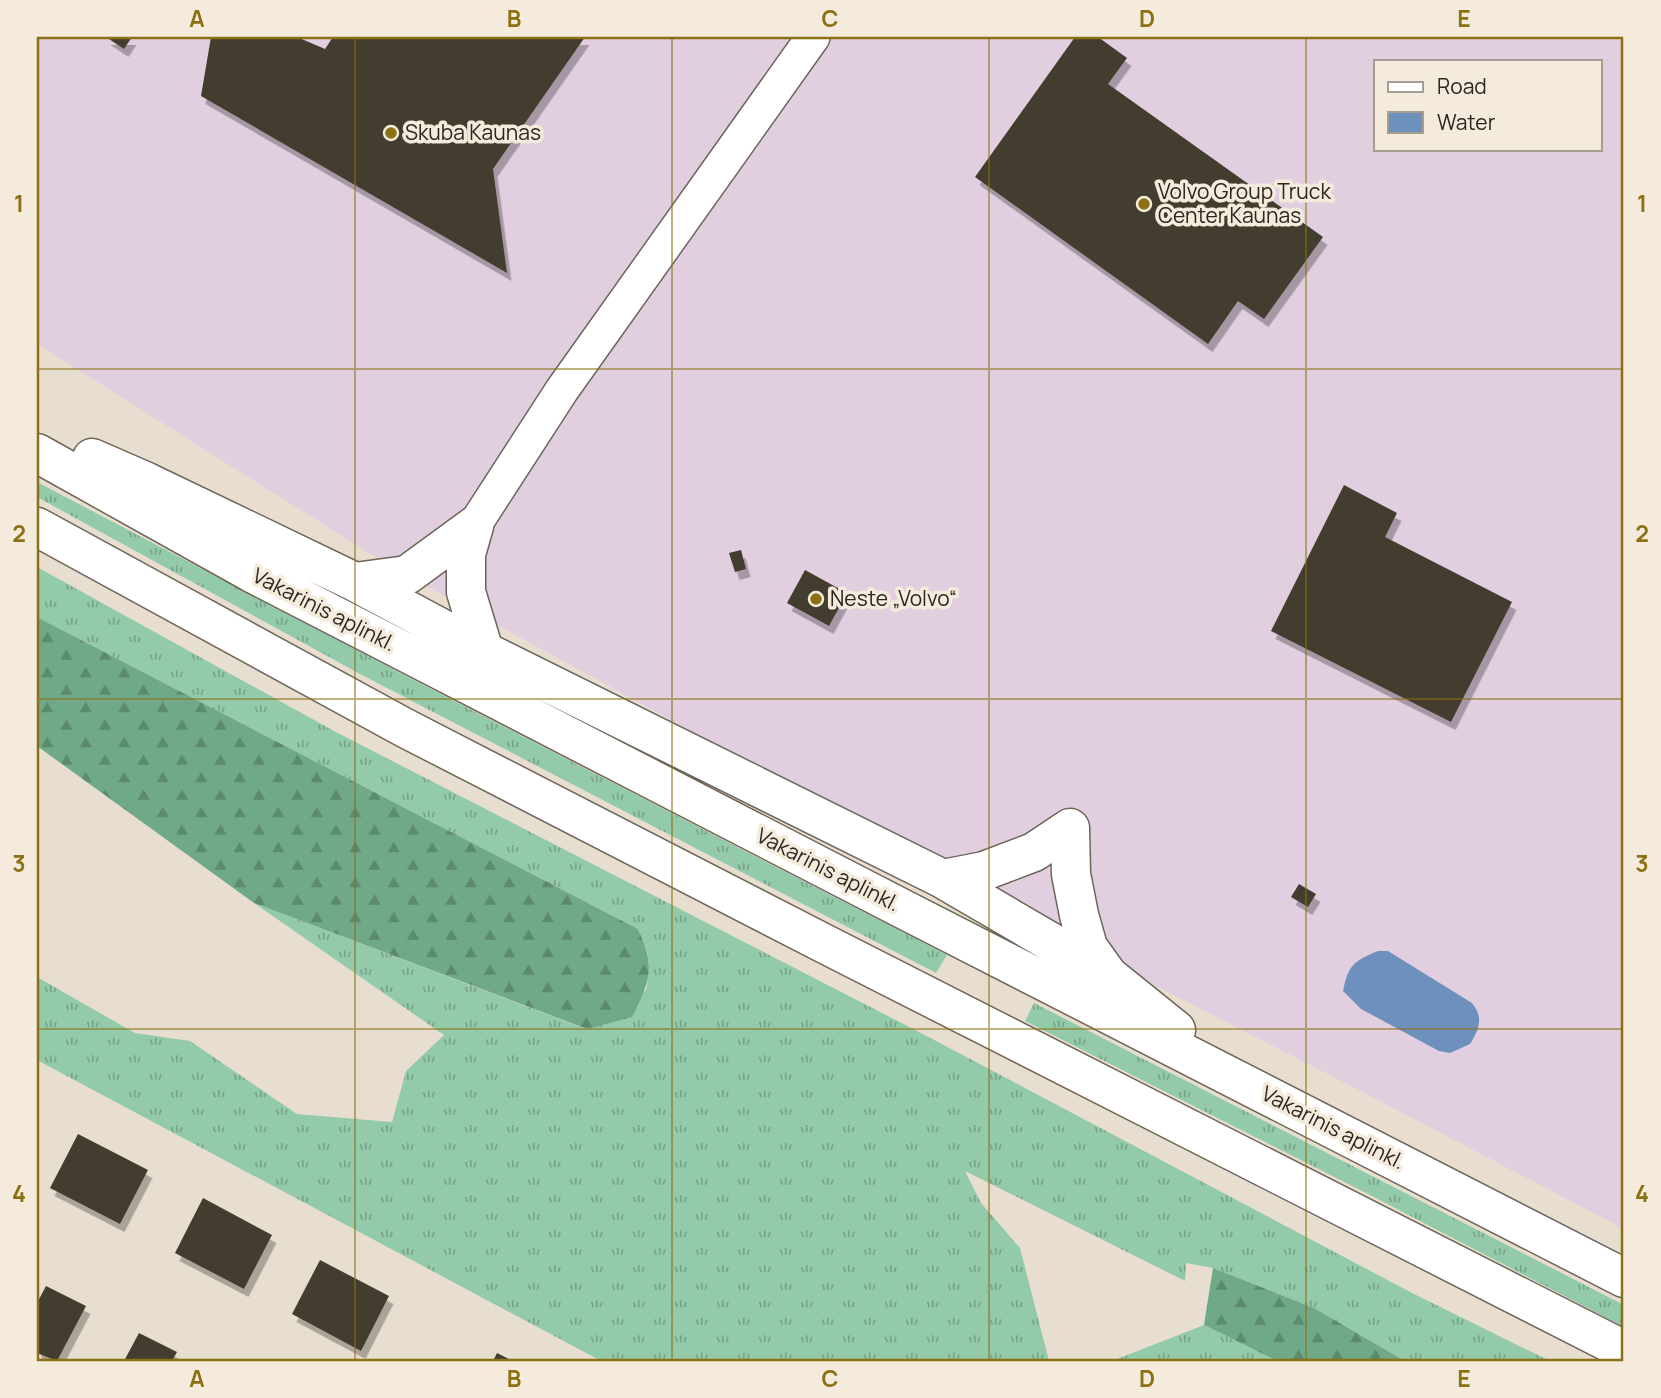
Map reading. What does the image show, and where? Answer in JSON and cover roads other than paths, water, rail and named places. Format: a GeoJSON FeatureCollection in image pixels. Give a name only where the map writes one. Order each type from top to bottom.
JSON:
{"type":"FeatureCollection","features":[{"type":"Feature","properties":{"kind":"highway"},"geometry":{"type":"LineString","coordinates":[[37,434],[147,482],[355,582],[484,651],[943,879],[1109,976],[1234,1077]]}},
{"type":"Feature","properties":{"kind":"highway","name":"Vakarinis aplinkl."},"geometry":{"type":"LineString","coordinates":[[37,453],[265,579],[913,915],[1624,1278]]}},
{"type":"Feature","properties":{"kind":"highway"},"geometry":{"type":"LineString","coordinates":[[355,582],[407,575],[474,526]]}},
{"type":"Feature","properties":{"kind":"highway"},"geometry":{"type":"LineString","coordinates":[[474,526],[466,554],[466,592],[484,651]]}},
{"type":"Feature","properties":{"kind":"highway"},"geometry":{"type":"LineString","coordinates":[[37,527],[418,734],[1619,1351]]}},
{"type":"Feature","properties":{"kind":"highway"},"geometry":{"type":"LineString","coordinates":[[943,879],[984,871],[1034,852],[1070,828],[1071,874],[1079,915],[1088,947],[1109,976]]}},
{"type":"Feature","properties":{"kind":"street"},"geometry":{"type":"LineString","coordinates":[[474,526],[562,390],[813,37]]}},
{"type":"Feature","properties":{"kind":"water"},"geometry":{"type":"Polygon","coordinates":[[[1378,951],[1388,951],[1472,1003],[1476,1008],[1479,1023],[1470,1044],[1450,1053],[1439,1051],[1361,1009],[1343,991],[1353,965],[1378,951]]]}},
{"type":"Feature","properties":{"kind":"place","name":"Skuba Kaunas"},"geometry":{"type":"Point","coordinates":[391,133]}},
{"type":"Feature","properties":{"kind":"place","name":"Volvo Group Truck Center Kaunas"},"geometry":{"type":"Point","coordinates":[1144,204]}},
{"type":"Feature","properties":{"kind":"place","name":"Neste „Volvo“"},"geometry":{"type":"Point","coordinates":[816,599]}}]}
